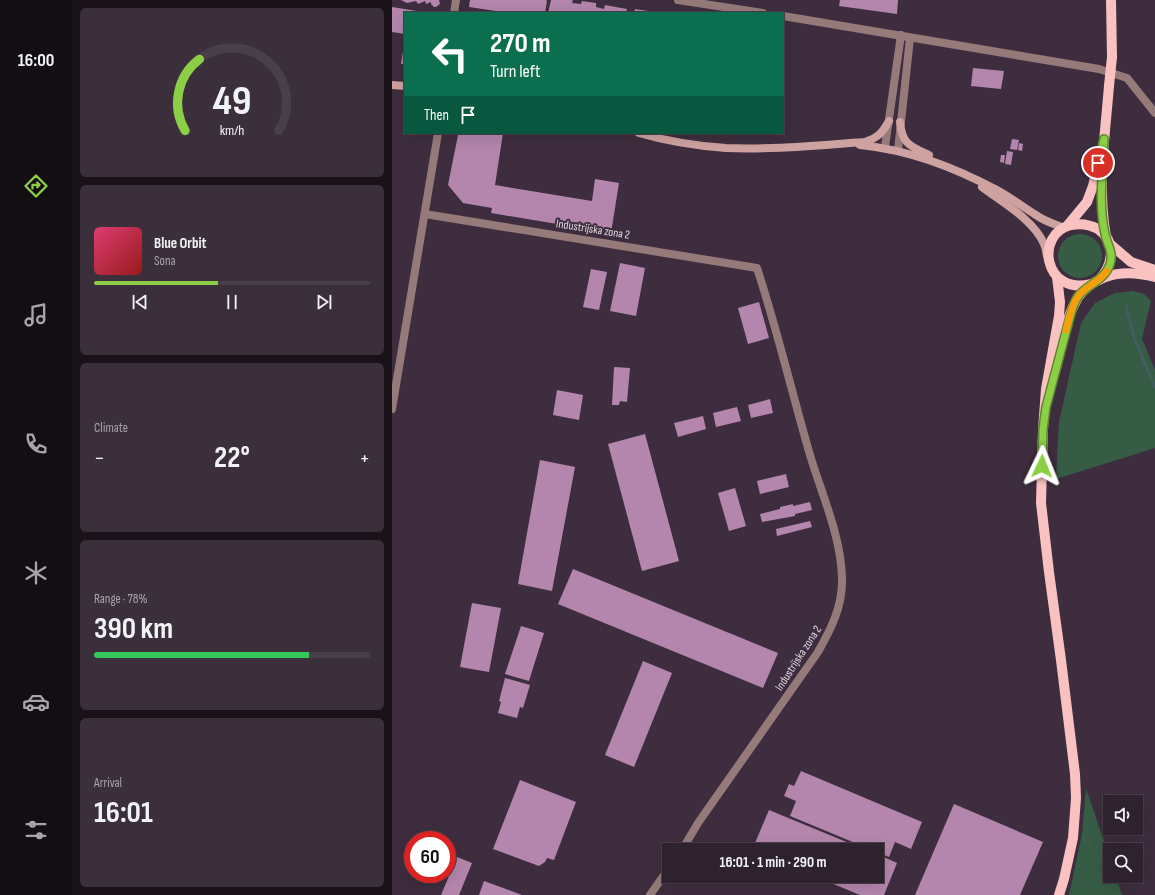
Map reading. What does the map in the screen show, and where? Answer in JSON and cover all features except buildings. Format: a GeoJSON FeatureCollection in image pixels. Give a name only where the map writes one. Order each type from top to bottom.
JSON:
{"type":"FeatureCollection","features":[{"type":"Feature","properties":{"kind":"main road"},"geometry":{"type":"LineString","coordinates":[[1059,895],[1073,838],[1076,790],[1073,753],[1041,503],[1043,429],[1046,407],[1075,301],[1080,294],[1106,272],[1110,264],[1111,254],[1102,216],[1102,197],[1104,139],[1112,57],[1111,0]]}},
{"type":"Feature","properties":{"kind":"main road"},"geometry":{"type":"LineString","coordinates":[[392,85],[404,86]]}},
{"type":"Feature","properties":{"kind":"main road"},"geometry":{"type":"LineString","coordinates":[[643,134],[677,142],[725,148],[832,144],[865,142],[875,138],[881,134],[889,121]]}},
{"type":"Feature","properties":{"kind":"main road"},"geometry":{"type":"LineString","coordinates":[[900,122],[901,133],[909,145],[953,169]]}},
{"type":"Feature","properties":{"kind":"main road"},"geometry":{"type":"LineString","coordinates":[[1048,260],[1048,251],[1056,234],[1066,227],[1087,202],[1093,186],[1104,139]]}},
{"type":"Feature","properties":{"kind":"main road"},"geometry":{"type":"LineString","coordinates":[[832,144],[885,147],[928,159],[967,175],[997,190],[1037,216],[1066,227],[1076,224],[1089,225],[1100,231],[1108,241],[1131,262],[1155,270]]}},
{"type":"Feature","properties":{"kind":"main road"},"geometry":{"type":"LineString","coordinates":[[967,175],[1034,228],[1044,244],[1051,269],[1064,283],[1073,286],[1082,286],[1115,274],[1127,273],[1155,277]]}},
{"type":"Feature","properties":{"kind":"main road"},"geometry":{"type":"LineString","coordinates":[[1046,407],[1046,389],[1059,316],[1060,297],[1057,277]]}},
{"type":"Feature","properties":{"kind":"street"},"geometry":{"type":"LineString","coordinates":[[454,12],[456,0]]}},
{"type":"Feature","properties":{"kind":"street"},"geometry":{"type":"LineString","coordinates":[[678,0],[756,12]]}},
{"type":"Feature","properties":{"kind":"street"},"geometry":{"type":"LineString","coordinates":[[784,16],[1099,69],[1127,78],[1155,113]]}},
{"type":"Feature","properties":{"kind":"street"},"geometry":{"type":"LineString","coordinates":[[885,147],[901,35]]}},
{"type":"Feature","properties":{"kind":"street"},"geometry":{"type":"LineString","coordinates":[[898,150],[910,38]]}},
{"type":"Feature","properties":{"kind":"street"},"geometry":{"type":"LineString","coordinates":[[392,409],[438,134]]}},
{"type":"Feature","properties":{"kind":"street","name":"Industrijska zona 2"},"geometry":{"type":"LineString","coordinates":[[425,214],[757,268],[774,321],[840,556],[842,579],[840,603],[832,628],[818,652],[698,823],[686,843]]}},
{"type":"Feature","properties":{"kind":"street"},"geometry":{"type":"LineString","coordinates":[[650,895],[662,878]]}},
{"type":"Feature","properties":{"kind":"green space"},"geometry":{"type":"Polygon","coordinates":[[[1076,234],[1084,234],[1089,235],[1096,240],[1101,247],[1101,265],[1096,272],[1089,277],[1076,278],[1068,275],[1061,268],[1058,260],[1058,252],[1061,244],[1068,237],[1076,234]]]}},
{"type":"Feature","properties":{"kind":"green space"},"geometry":{"type":"Polygon","coordinates":[[[1133,291],[1144,294],[1151,301],[1142,339],[1155,370],[1155,448],[1056,479],[1059,422],[1081,323],[1095,303],[1115,293],[1133,291]]]}},
{"type":"Feature","properties":{"kind":"green space"},"geometry":{"type":"Polygon","coordinates":[[[1086,788],[1105,843],[1103,843],[1103,883],[1118,883],[1122,895],[1069,895],[1082,834],[1086,788]]]}},
{"type":"Feature","properties":{"kind":"waterway"},"geometry":{"type":"LineString","coordinates":[[1126,306],[1134,338],[1155,387]]}},
{"type":"Feature","properties":{"kind":"slow traffic"},"geometry":{"type":"LineString","coordinates":[[1066,330],[1075,301],[1091,284],[1100,280],[1107,271]]}},
{"type":"Feature","properties":{"kind":"route"},"geometry":{"type":"LineString","coordinates":[[1042,466],[1043,429],[1046,407],[1067,325],[1075,301],[1091,284],[1100,280],[1110,264],[1110,244],[1106,237],[1102,216],[1104,139],[1098,163]]}}]}
